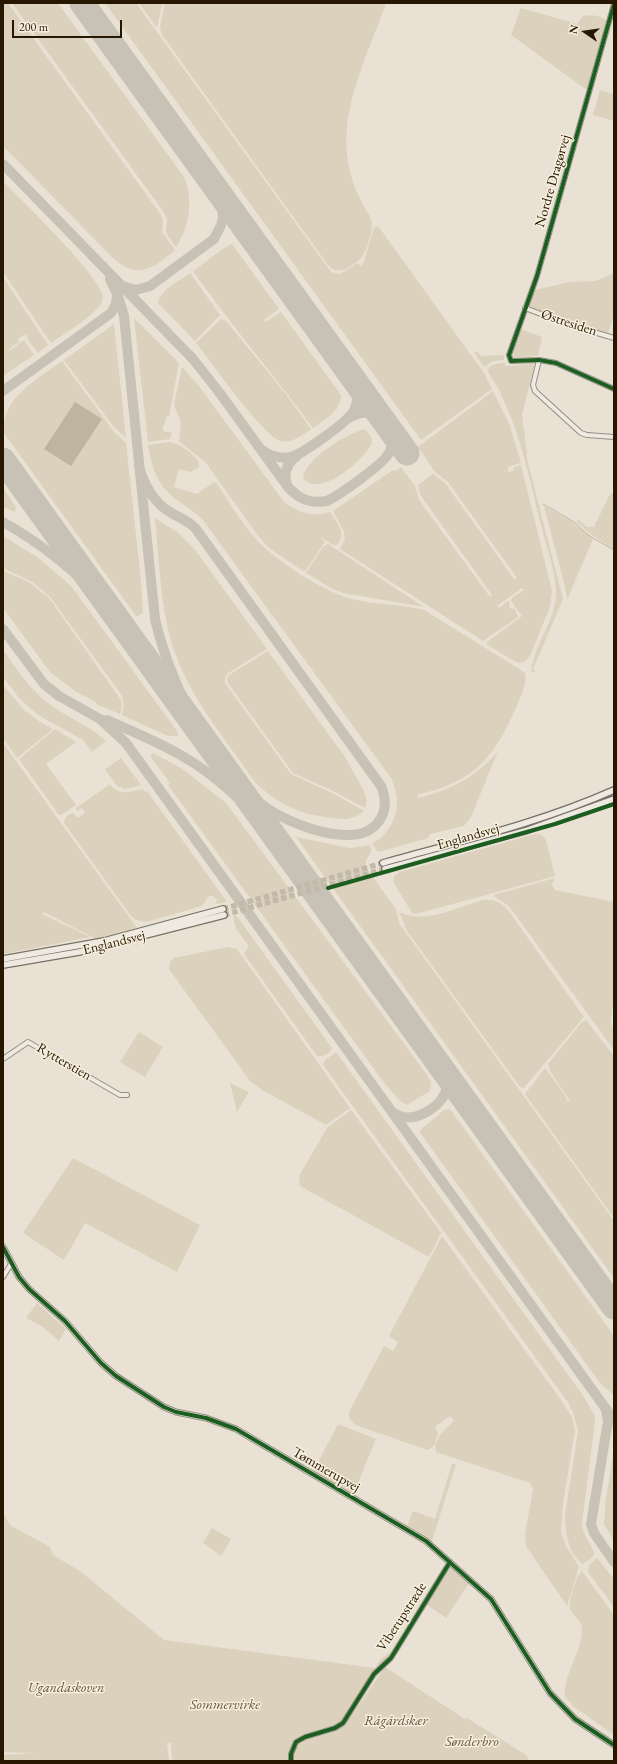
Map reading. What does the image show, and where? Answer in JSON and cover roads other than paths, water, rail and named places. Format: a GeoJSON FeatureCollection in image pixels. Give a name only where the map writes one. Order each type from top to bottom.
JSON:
{"type":"FeatureCollection","features":[{"type":"Feature","properties":{"kind":"main road","name":"Englandsvej"},"geometry":{"type":"LineString","coordinates":[[614,790],[586,802],[523,823],[384,866],[526,832],[614,799]]}},
{"type":"Feature","properties":{"kind":"main road","name":"Englandsvej"},"geometry":{"type":"LineString","coordinates":[[3,959],[104,941],[224,912],[79,952],[3,965]]}},
{"type":"Feature","properties":{"kind":"street","name":"Nordre Dragørvej"},"geometry":{"type":"LineString","coordinates":[[539,360],[512,361],[509,358],[509,352],[537,276],[614,4]]}},
{"type":"Feature","properties":{"kind":"street","name":"Østresiden"},"geometry":{"type":"LineString","coordinates":[[525,308],[570,325],[614,338]]}},
{"type":"Feature","properties":{"kind":"street"},"geometry":{"type":"LineString","coordinates":[[614,389],[556,363],[539,360],[533,385],[536,391],[581,433],[587,435],[614,437]]}},
{"type":"Feature","properties":{"kind":"street","name":"Rytterstien"},"geometry":{"type":"LineString","coordinates":[[3,1059],[28,1042],[115,1093],[123,1096],[127,1095]]}},
{"type":"Feature","properties":{"kind":"street","name":"Tømmerupvej"},"geometry":{"type":"LineString","coordinates":[[3,1247],[11,1264],[29,1289],[64,1321],[93,1355],[116,1376],[164,1407],[176,1412],[206,1418],[236,1429],[416,1534],[491,1599],[550,1693],[575,1719],[614,1745]]}},
{"type":"Feature","properties":{"kind":"street"},"geometry":{"type":"LineString","coordinates":[[3,1277],[11,1264]]}},
{"type":"Feature","properties":{"kind":"street","name":"Viberupstræde"},"geometry":{"type":"LineString","coordinates":[[291,1761],[291,1754],[296,1742],[305,1737],[335,1728],[343,1723],[374,1674],[391,1658],[450,1562]]}},
{"type":"Feature","properties":{"kind":"waterway"},"geometry":{"type":"LineString","coordinates":[[543,504],[574,522],[588,535],[614,550]]}},
{"type":"Feature","properties":{"kind":"tunnel"},"geometry":{"type":"LineString","coordinates":[[223,909],[383,863]]}},
{"type":"Feature","properties":{"kind":"tunnel"},"geometry":{"type":"LineString","coordinates":[[224,915],[385,869]]}},
{"type":"Feature","properties":{"kind":"park label","name":"Ugandaskoven"},"geometry":{"type":"Point","coordinates":[66,1688]}},
{"type":"Feature","properties":{"kind":"park label","name":"Sommervirke"},"geometry":{"type":"Point","coordinates":[225,1705]}},
{"type":"Feature","properties":{"kind":"park label","name":"Rågårdskær"},"geometry":{"type":"Point","coordinates":[396,1721]}},
{"type":"Feature","properties":{"kind":"park label","name":"Sønderbro"},"geometry":{"type":"Point","coordinates":[472,1742]}}]}
